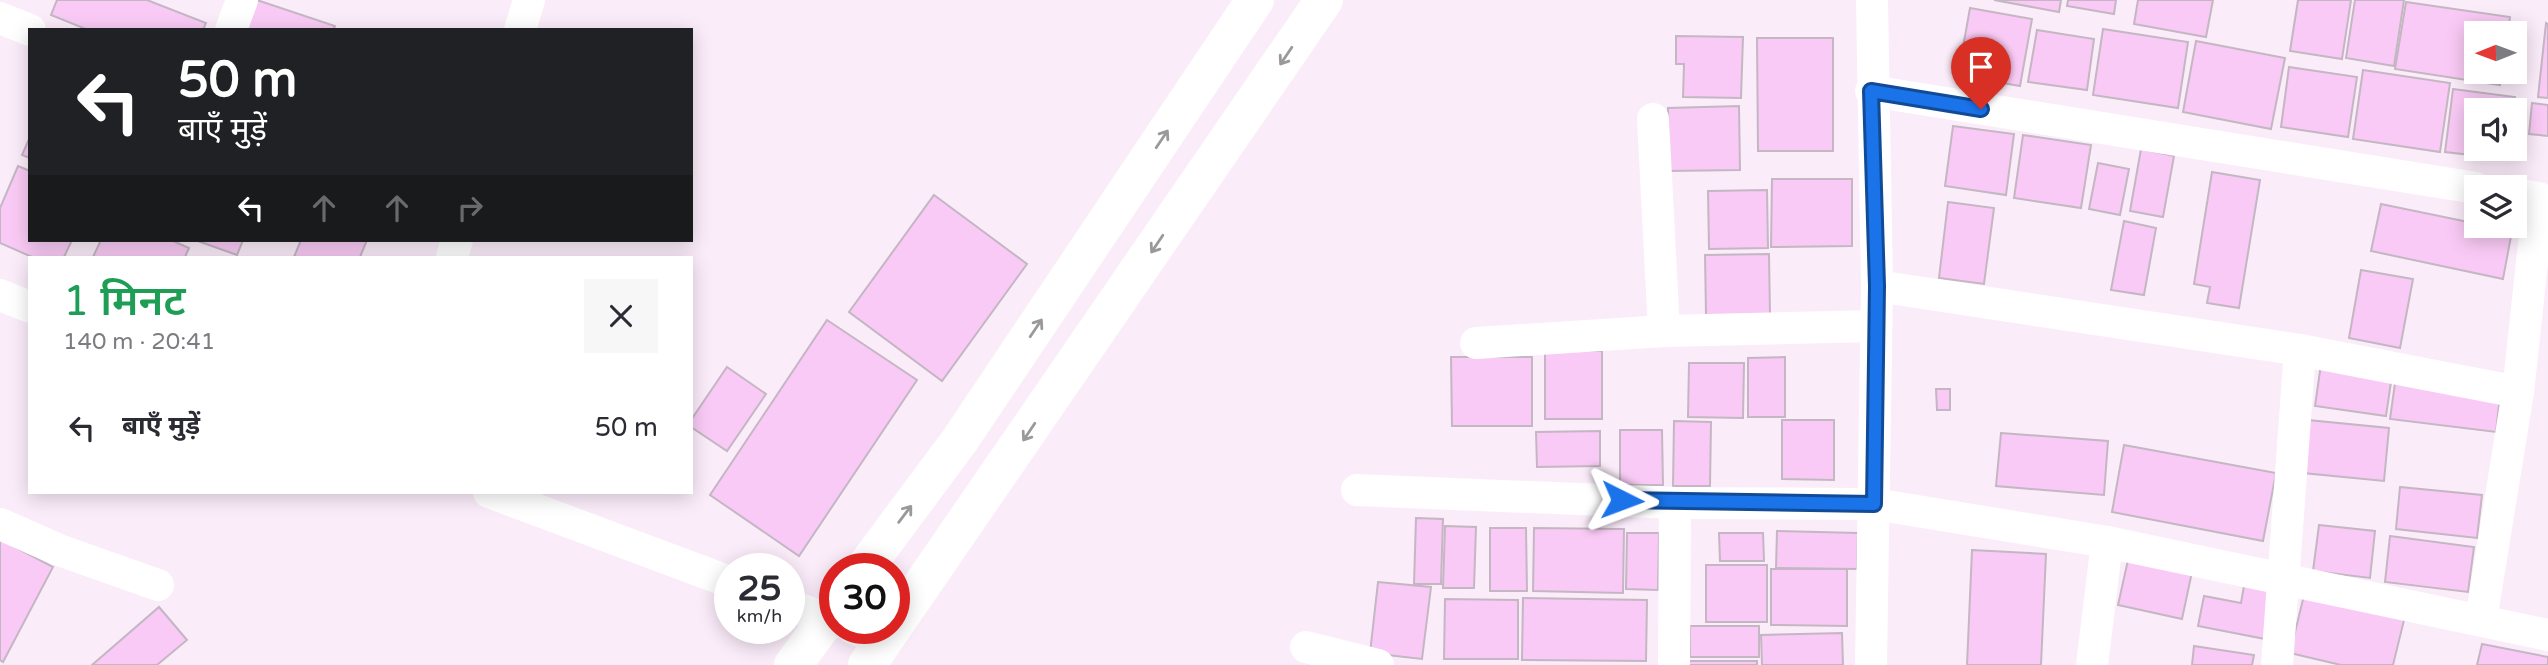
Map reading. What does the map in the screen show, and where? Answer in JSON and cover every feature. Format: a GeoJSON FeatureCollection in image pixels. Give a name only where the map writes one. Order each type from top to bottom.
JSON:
{"type":"FeatureCollection","features":[{"type":"Feature","properties":{"kind":"street"},"geometry":{"type":"LineString","coordinates":[[232,28],[242,0]]}},
{"type":"Feature","properties":{"kind":"street"},"geometry":{"type":"LineString","coordinates":[[521,28],[529,0]]}},
{"type":"Feature","properties":{"kind":"street"},"geometry":{"type":"LineString","coordinates":[[876,553],[960,440],[1255,0]]}},
{"type":"Feature","properties":{"kind":"street"},"geometry":{"type":"LineString","coordinates":[[909,553],[1324,0]]}},
{"type":"Feature","properties":{"kind":"street"},"geometry":{"type":"LineString","coordinates":[[1871,665],[1877,286],[1871,91],[1872,0]]}},
{"type":"Feature","properties":{"kind":"street"},"geometry":{"type":"LineString","coordinates":[[1871,91],[2464,186]]}},
{"type":"Feature","properties":{"kind":"street"},"geometry":{"type":"LineString","coordinates":[[1653,118],[1664,331]]}},
{"type":"Feature","properties":{"kind":"street"},"geometry":{"type":"LineString","coordinates":[[2481,620],[2518,392],[2539,198],[2527,196]]}},
{"type":"Feature","properties":{"kind":"street"},"geometry":{"type":"LineString","coordinates":[[1877,286],[2300,350],[2518,392]]}},
{"type":"Feature","properties":{"kind":"street"},"geometry":{"type":"LineString","coordinates":[[0,295],[28,306]]}},
{"type":"Feature","properties":{"kind":"street"},"geometry":{"type":"LineString","coordinates":[[1476,343],[1664,331],[1875,326]]}},
{"type":"Feature","properties":{"kind":"street"},"geometry":{"type":"LineString","coordinates":[[2277,665],[2300,350]]}},
{"type":"Feature","properties":{"kind":"street"},"geometry":{"type":"LineString","coordinates":[[1357,489],[1675,503],[1874,504],[2107,542],[2284,577],[2548,635]]}},
{"type":"Feature","properties":{"kind":"street"},"geometry":{"type":"LineString","coordinates":[[494,494],[714,576]]}},
{"type":"Feature","properties":{"kind":"street"},"geometry":{"type":"LineString","coordinates":[[1674,665],[1675,503]]}},
{"type":"Feature","properties":{"kind":"street"},"geometry":{"type":"LineString","coordinates":[[0,524],[59,550],[158,585]]}},
{"type":"Feature","properties":{"kind":"street"},"geometry":{"type":"LineString","coordinates":[[2092,665],[2107,542]]}},
{"type":"Feature","properties":{"kind":"street"},"geometry":{"type":"LineString","coordinates":[[793,665],[828,644]]}},
{"type":"Feature","properties":{"kind":"street"},"geometry":{"type":"LineString","coordinates":[[1306,647],[1378,665]]}},
{"type":"Feature","properties":{"kind":"building"},"geometry":{"type":"Polygon","coordinates":[[[57,0],[147,0],[206,23],[204,28],[83,28],[51,15],[57,0]]]}},
{"type":"Feature","properties":{"kind":"building"},"geometry":{"type":"Polygon","coordinates":[[[257,0],[335,26],[334,28],[247,28],[257,0]]]}},
{"type":"Feature","properties":{"kind":"building"},"geometry":{"type":"Polygon","coordinates":[[[1994,0],[2061,0],[2059,12],[1994,0]]]}},
{"type":"Feature","properties":{"kind":"building"},"geometry":{"type":"Polygon","coordinates":[[[2068,0],[2116,0],[2114,14],[2067,6],[2068,0]]]}},
{"type":"Feature","properties":{"kind":"building"},"geometry":{"type":"Polygon","coordinates":[[[2138,0],[2213,0],[2206,37],[2134,24],[2138,0]]]}},
{"type":"Feature","properties":{"kind":"building"},"geometry":{"type":"Polygon","coordinates":[[[2298,0],[2351,0],[2342,59],[2290,51],[2298,0]]]}},
{"type":"Feature","properties":{"kind":"building"},"geometry":{"type":"Polygon","coordinates":[[[2355,0],[2404,0],[2394,66],[2346,58],[2355,0]]]}},
{"type":"Feature","properties":{"kind":"building"},"geometry":{"type":"Polygon","coordinates":[[[2406,2],[2510,17],[2510,21],[2464,21],[2464,80],[2395,69],[2406,2]]]}},
{"type":"Feature","properties":{"kind":"building"},"geometry":{"type":"Polygon","coordinates":[[[1970,8],[2032,19],[2020,86],[1958,75],[1970,8]]]}},
{"type":"Feature","properties":{"kind":"building"},"geometry":{"type":"Polygon","coordinates":[[[2546,23],[2548,24],[2548,98],[2538,97],[2546,23]]]}},
{"type":"Feature","properties":{"kind":"building"},"geometry":{"type":"Polygon","coordinates":[[[2103,29],[2188,42],[2178,108],[2093,95],[2103,29]]]}},
{"type":"Feature","properties":{"kind":"building"},"geometry":{"type":"Polygon","coordinates":[[[2037,30],[2094,39],[2087,90],[2028,82],[2037,30]]]}},
{"type":"Feature","properties":{"kind":"building"},"geometry":{"type":"Polygon","coordinates":[[[1676,36],[1743,37],[1741,98],[1683,97],[1684,64],[1676,64],[1676,36]]]}},
{"type":"Feature","properties":{"kind":"building"},"geometry":{"type":"Polygon","coordinates":[[[1757,38],[1833,38],[1833,151],[1758,151],[1757,38]]]}},
{"type":"Feature","properties":{"kind":"building"},"geometry":{"type":"Polygon","coordinates":[[[2196,41],[2285,58],[2271,129],[2183,112],[2196,41]]]}},
{"type":"Feature","properties":{"kind":"building"},"geometry":{"type":"Polygon","coordinates":[[[2289,67],[2357,77],[2348,137],[2281,127],[2289,67]]]}},
{"type":"Feature","properties":{"kind":"building"},"geometry":{"type":"Polygon","coordinates":[[[2363,70],[2450,83],[2440,152],[2353,139],[2363,70]]]}},
{"type":"Feature","properties":{"kind":"building"},"geometry":{"type":"Polygon","coordinates":[[[2453,89],[2515,97],[2464,98],[2464,154],[2445,152],[2453,89]]]}},
{"type":"Feature","properties":{"kind":"building"},"geometry":{"type":"Polygon","coordinates":[[[2532,103],[2548,105],[2548,136],[2529,134],[2532,103]]]}},
{"type":"Feature","properties":{"kind":"building"},"geometry":{"type":"Polygon","coordinates":[[[1739,106],[1740,170],[1669,171],[1668,108],[1739,106]]]}},
{"type":"Feature","properties":{"kind":"building"},"geometry":{"type":"Polygon","coordinates":[[[1953,126],[2014,134],[2006,195],[1945,186],[1953,126]]]}},
{"type":"Feature","properties":{"kind":"building"},"geometry":{"type":"Polygon","coordinates":[[[2023,135],[2091,145],[2081,208],[2014,198],[2023,135]]]}},
{"type":"Feature","properties":{"kind":"building"},"geometry":{"type":"Polygon","coordinates":[[[28,142],[28,157],[22,155],[28,142]]]}},
{"type":"Feature","properties":{"kind":"building"},"geometry":{"type":"Polygon","coordinates":[[[2141,149],[2174,156],[2163,217],[2130,211],[2141,149]]]}},
{"type":"Feature","properties":{"kind":"building"},"geometry":{"type":"Polygon","coordinates":[[[2098,163],[2129,169],[2120,215],[2089,209],[2098,163]]]}},
{"type":"Feature","properties":{"kind":"building"},"geometry":{"type":"Polygon","coordinates":[[[18,166],[28,170],[28,242],[71,242],[64,256],[30,256],[0,243],[0,208],[18,166]]]}},
{"type":"Feature","properties":{"kind":"building"},"geometry":{"type":"Polygon","coordinates":[[[2212,172],[2260,180],[2239,308],[2207,303],[2210,287],[2194,284],[2212,172]]]}},
{"type":"Feature","properties":{"kind":"building"},"geometry":{"type":"Polygon","coordinates":[[[1772,179],[1852,179],[1852,246],[1771,247],[1772,179]]]}},
{"type":"Feature","properties":{"kind":"building"},"geometry":{"type":"Polygon","coordinates":[[[1767,190],[1768,248],[1709,249],[1708,191],[1767,190]]]}},
{"type":"Feature","properties":{"kind":"building"},"geometry":{"type":"Polygon","coordinates":[[[934,195],[1027,264],[942,381],[849,312],[934,195]]]}},
{"type":"Feature","properties":{"kind":"building"},"geometry":{"type":"Polygon","coordinates":[[[1948,202],[1994,208],[1984,284],[1939,278],[1948,202]]]}},
{"type":"Feature","properties":{"kind":"building"},"geometry":{"type":"Polygon","coordinates":[[[2381,204],[2464,221],[2464,238],[2511,238],[2503,279],[2371,251],[2381,204]]]}},
{"type":"Feature","properties":{"kind":"building"},"geometry":{"type":"Polygon","coordinates":[[[2124,221],[2156,228],[2144,295],[2111,290],[2124,221]]]}},
{"type":"Feature","properties":{"kind":"building"},"geometry":{"type":"Polygon","coordinates":[[[100,242],[176,242],[189,248],[185,256],[93,256],[100,242]]]}},
{"type":"Feature","properties":{"kind":"building"},"geometry":{"type":"Polygon","coordinates":[[[201,242],[242,242],[237,255],[201,242]]]}},
{"type":"Feature","properties":{"kind":"building"},"geometry":{"type":"Polygon","coordinates":[[[300,242],[366,242],[360,256],[294,256],[300,242]]]}},
{"type":"Feature","properties":{"kind":"building"},"geometry":{"type":"Polygon","coordinates":[[[1769,254],[1770,315],[1706,315],[1705,255],[1769,254]]]}},
{"type":"Feature","properties":{"kind":"building"},"geometry":{"type":"Polygon","coordinates":[[[2361,270],[2413,279],[2400,348],[2349,338],[2361,270]]]}},
{"type":"Feature","properties":{"kind":"building"},"geometry":{"type":"Polygon","coordinates":[[[827,320],[917,380],[801,553],[795,553],[710,495],[827,320]]]}},
{"type":"Feature","properties":{"kind":"building"},"geometry":{"type":"Polygon","coordinates":[[[1545,350],[1602,351],[1602,419],[1545,419],[1545,350]]]}},
{"type":"Feature","properties":{"kind":"building"},"geometry":{"type":"Polygon","coordinates":[[[1451,357],[1532,357],[1532,426],[1452,426],[1451,357]]]}},
{"type":"Feature","properties":{"kind":"building"},"geometry":{"type":"Polygon","coordinates":[[[1785,357],[1785,417],[1748,417],[1748,358],[1785,357]]]}},
{"type":"Feature","properties":{"kind":"building"},"geometry":{"type":"Polygon","coordinates":[[[1689,363],[1744,363],[1743,418],[1688,417],[1689,363]]]}},
{"type":"Feature","properties":{"kind":"building"},"geometry":{"type":"Polygon","coordinates":[[[2321,364],[2392,375],[2386,416],[2315,406],[2321,364]]]}},
{"type":"Feature","properties":{"kind":"building"},"geometry":{"type":"Polygon","coordinates":[[[727,367],[766,394],[727,451],[693,428],[693,417],[727,367]]]}},
{"type":"Feature","properties":{"kind":"building"},"geometry":{"type":"Polygon","coordinates":[[[2395,383],[2500,396],[2496,432],[2390,419],[2395,383]]]}},
{"type":"Feature","properties":{"kind":"building"},"geometry":{"type":"Polygon","coordinates":[[[1936,389],[1950,389],[1950,410],[1937,410],[1936,389]]]}},
{"type":"Feature","properties":{"kind":"building"},"geometry":{"type":"Polygon","coordinates":[[[1782,420],[1834,420],[1834,480],[1782,479],[1782,420]]]}},
{"type":"Feature","properties":{"kind":"building"},"geometry":{"type":"Polygon","coordinates":[[[2308,420],[2389,428],[2384,481],[2303,473],[2308,420]]]}},
{"type":"Feature","properties":{"kind":"building"},"geometry":{"type":"Polygon","coordinates":[[[1674,421],[1711,422],[1710,486],[1673,486],[1674,421]]]}},
{"type":"Feature","properties":{"kind":"building"},"geometry":{"type":"Polygon","coordinates":[[[1620,430],[1662,430],[1663,485],[1620,485],[1620,430]]]}},
{"type":"Feature","properties":{"kind":"building"},"geometry":{"type":"Polygon","coordinates":[[[1600,431],[1600,466],[1537,467],[1536,432],[1600,431]]]}},
{"type":"Feature","properties":{"kind":"building"},"geometry":{"type":"Polygon","coordinates":[[[2001,433],[2108,441],[2104,495],[1996,486],[2001,433]]]}},
{"type":"Feature","properties":{"kind":"building"},"geometry":{"type":"Polygon","coordinates":[[[2124,445],[2276,473],[2263,541],[2112,512],[2124,445]]]}},
{"type":"Feature","properties":{"kind":"building"},"geometry":{"type":"Polygon","coordinates":[[[2400,487],[2482,495],[2477,538],[2396,529],[2400,487]]]}},
{"type":"Feature","properties":{"kind":"building"},"geometry":{"type":"Polygon","coordinates":[[[1416,518],[1443,519],[1441,584],[1414,584],[1416,518]]]}},
{"type":"Feature","properties":{"kind":"building"},"geometry":{"type":"Polygon","coordinates":[[[2319,525],[2375,531],[2370,578],[2313,571],[2319,525]]]}},
{"type":"Feature","properties":{"kind":"building"},"geometry":{"type":"Polygon","coordinates":[[[1445,526],[1476,527],[1474,588],[1443,588],[1445,526]]]}},
{"type":"Feature","properties":{"kind":"building"},"geometry":{"type":"Polygon","coordinates":[[[1490,528],[1526,528],[1527,591],[1490,591],[1490,528]]]}},
{"type":"Feature","properties":{"kind":"building"},"geometry":{"type":"Polygon","coordinates":[[[1534,528],[1624,529],[1623,593],[1533,591],[1534,528]]]}},
{"type":"Feature","properties":{"kind":"building"},"geometry":{"type":"Polygon","coordinates":[[[1777,531],[1858,533],[1857,569],[1776,568],[1777,531]]]}},
{"type":"Feature","properties":{"kind":"building"},"geometry":{"type":"Polygon","coordinates":[[[1627,533],[1659,533],[1658,590],[1626,589],[1627,533]]]}},
{"type":"Feature","properties":{"kind":"building"},"geometry":{"type":"Polygon","coordinates":[[[1719,533],[1763,533],[1764,561],[1720,561],[1719,533]]]}},
{"type":"Feature","properties":{"kind":"building"},"geometry":{"type":"Polygon","coordinates":[[[2390,536],[2474,547],[2468,592],[2385,582],[2390,536]]]}},
{"type":"Feature","properties":{"kind":"building"},"geometry":{"type":"Polygon","coordinates":[[[0,539],[53,567],[3,662],[0,660],[0,539]]]}},
{"type":"Feature","properties":{"kind":"building"},"geometry":{"type":"Polygon","coordinates":[[[1972,550],[2046,554],[2041,665],[1967,665],[1972,550]]]}},
{"type":"Feature","properties":{"kind":"building"},"geometry":{"type":"Polygon","coordinates":[[[2128,560],[2192,572],[2182,619],[2118,605],[2128,560]]]}},
{"type":"Feature","properties":{"kind":"building"},"geometry":{"type":"Polygon","coordinates":[[[1706,565],[1767,565],[1767,622],[1706,622],[1706,565]]]}},
{"type":"Feature","properties":{"kind":"building"},"geometry":{"type":"Polygon","coordinates":[[[1771,569],[1847,569],[1847,626],[1771,625],[1771,569]]]}},
{"type":"Feature","properties":{"kind":"building"},"geometry":{"type":"Polygon","coordinates":[[[2245,580],[2275,586],[2265,639],[2198,626],[2204,596],[2241,603],[2245,580]]]}},
{"type":"Feature","properties":{"kind":"building"},"geometry":{"type":"Polygon","coordinates":[[[1378,582],[1431,587],[1422,659],[1370,653],[1378,582]]]}},
{"type":"Feature","properties":{"kind":"building"},"geometry":{"type":"Polygon","coordinates":[[[2305,591],[2405,616],[2393,665],[2341,665],[2290,653],[2305,591]]]}},
{"type":"Feature","properties":{"kind":"building"},"geometry":{"type":"Polygon","coordinates":[[[1523,598],[1647,600],[1646,661],[1522,660],[1523,598]]]}},
{"type":"Feature","properties":{"kind":"building"},"geometry":{"type":"Polygon","coordinates":[[[1445,599],[1518,600],[1518,659],[1444,659],[1445,599]]]}},
{"type":"Feature","properties":{"kind":"building"},"geometry":{"type":"Polygon","coordinates":[[[159,607],[187,640],[157,665],[92,665],[159,607]]]}},
{"type":"Feature","properties":{"kind":"building"},"geometry":{"type":"Polygon","coordinates":[[[1690,626],[1759,626],[1759,657],[1690,657],[1690,626]]]}},
{"type":"Feature","properties":{"kind":"building"},"geometry":{"type":"Polygon","coordinates":[[[1842,633],[1843,665],[1762,665],[1761,635],[1842,633]]]}},
{"type":"Feature","properties":{"kind":"building"},"geometry":{"type":"Polygon","coordinates":[[[2482,644],[2548,657],[2548,665],[2477,665],[2482,644]]]}},
{"type":"Feature","properties":{"kind":"building"},"geometry":{"type":"Polygon","coordinates":[[[2194,646],[2254,655],[2252,665],[2192,665],[2194,646]]]}},
{"type":"Feature","properties":{"kind":"building"},"geometry":{"type":"Polygon","coordinates":[[[1689,661],[1757,661],[1757,665],[1689,665],[1689,661]]]}},
{"type":"Feature","properties":{"kind":"route"},"geometry":{"type":"LineString","coordinates":[[1622,500],[1675,503],[1874,504],[1877,286],[1871,91],[1981,109]]}}]}
